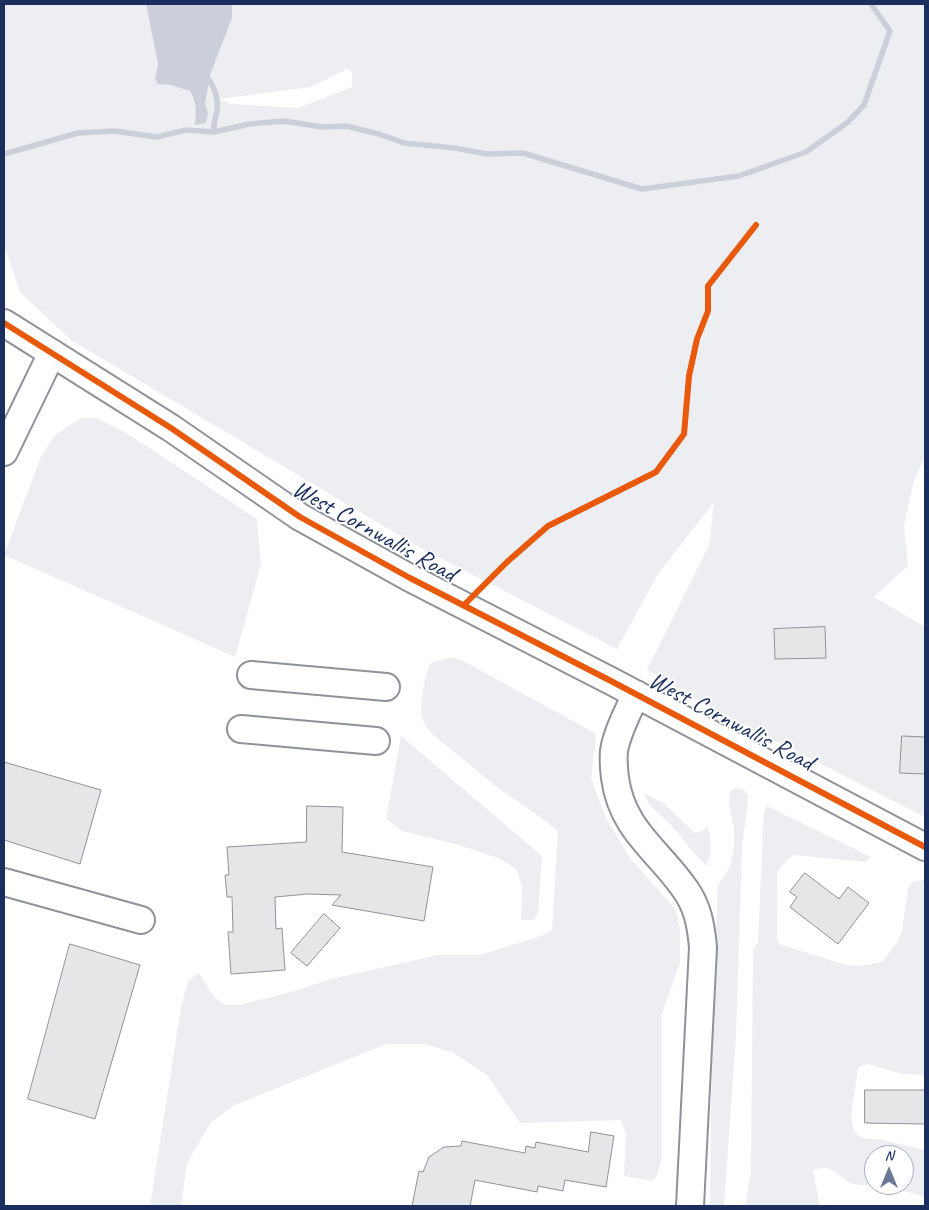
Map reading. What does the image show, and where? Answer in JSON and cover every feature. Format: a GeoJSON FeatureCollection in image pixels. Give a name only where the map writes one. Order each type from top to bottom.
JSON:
{"type":"FeatureCollection","features":[{"type":"Feature","properties":{"kind":"street","name":"West Cornwallis Road"},"geometry":{"type":"LineString","coordinates":[[4,323],[170,428],[300,517],[410,578],[636,694],[925,847]]}},
{"type":"Feature","properties":{"kind":"street"},"geometry":{"type":"LineString","coordinates":[[4,452],[52,353]]}},
{"type":"Feature","properties":{"kind":"street"},"geometry":{"type":"LineString","coordinates":[[251,675],[386,687]]}},
{"type":"Feature","properties":{"kind":"street"},"geometry":{"type":"LineString","coordinates":[[636,694],[614,751],[613,767],[620,803],[628,820],[644,842],[686,889],[701,923],[703,947],[690,1206]]}},
{"type":"Feature","properties":{"kind":"street"},"geometry":{"type":"LineString","coordinates":[[241,729],[376,741]]}},
{"type":"Feature","properties":{"kind":"street"},"geometry":{"type":"LineString","coordinates":[[4,882],[141,920]]}},
{"type":"Feature","properties":{"kind":"shaded area"},"geometry":{"type":"Polygon","coordinates":[[[4,4],[925,4],[925,457],[914,480],[904,525],[908,566],[874,597],[925,627],[925,817],[707,706],[647,670],[709,545],[714,502],[658,574],[617,649],[419,547],[71,340],[20,292],[4,244],[4,4]],[[347,69],[311,87],[219,99],[231,104],[298,108],[352,87],[352,72],[347,69]]]}},
{"type":"Feature","properties":{"kind":"shaded area"},"geometry":{"type":"Polygon","coordinates":[[[146,4],[232,5],[232,18],[210,75],[205,104],[208,113],[206,123],[195,125],[195,103],[190,91],[171,85],[158,84],[155,79],[158,64],[146,4]]]}},
{"type":"Feature","properties":{"kind":"shaded area"},"geometry":{"type":"Polygon","coordinates":[[[81,418],[96,418],[128,434],[257,519],[261,564],[235,657],[4,555],[40,459],[55,435],[81,418]]]}},
{"type":"Feature","properties":{"kind":"shaded area"},"geometry":{"type":"Polygon","coordinates":[[[452,657],[465,662],[595,733],[591,778],[606,818],[630,858],[675,909],[680,928],[680,963],[661,1016],[661,1161],[657,1176],[652,1181],[624,1176],[626,1134],[621,1120],[520,1123],[487,1075],[454,1053],[425,1044],[386,1044],[235,1105],[211,1122],[187,1163],[181,1206],[150,1206],[181,1007],[188,981],[199,973],[214,997],[225,1005],[239,1005],[295,991],[331,979],[438,955],[480,955],[541,936],[552,930],[558,831],[498,788],[430,732],[424,723],[421,709],[424,684],[430,663],[452,657]]]}},
{"type":"Feature","properties":{"kind":"shaded area"},"geometry":{"type":"Polygon","coordinates":[[[401,736],[542,856],[538,913],[534,920],[521,920],[522,887],[517,870],[501,859],[459,845],[402,831],[386,819],[401,736]]]}},
{"type":"Feature","properties":{"kind":"shaded area"},"geometry":{"type":"Polygon","coordinates":[[[736,788],[744,790],[748,795],[748,801],[742,845],[736,1035],[724,1206],[710,1206],[713,942],[716,934],[718,885],[729,869],[734,848],[734,828],[729,806],[730,791],[736,788]]]}},
{"type":"Feature","properties":{"kind":"shaded area"},"geometry":{"type":"Polygon","coordinates":[[[644,793],[663,803],[695,833],[703,831],[708,826],[711,846],[706,866],[669,823],[651,806],[644,793]]]}},
{"type":"Feature","properties":{"kind":"shaded area"},"geometry":{"type":"Polygon","coordinates":[[[767,806],[871,857],[865,862],[794,855],[788,859],[777,872],[777,938],[779,944],[846,965],[860,966],[882,962],[896,944],[902,931],[908,888],[912,882],[925,880],[925,1076],[902,1074],[868,1064],[861,1066],[858,1069],[851,1114],[853,1129],[862,1138],[879,1139],[904,1145],[864,1145],[864,1185],[852,1184],[827,1167],[813,1170],[820,1206],[745,1206],[751,1172],[753,949],[758,942],[764,812],[767,806]]]}},
{"type":"Feature","properties":{"kind":"shaded area"},"geometry":{"type":"Polygon","coordinates":[[[914,1147],[925,1150],[925,1197],[914,1194],[914,1147]]]}},
{"type":"Feature","properties":{"kind":"building"},"geometry":{"type":"Polygon","coordinates":[[[825,627],[826,658],[775,659],[774,629],[825,627]]]}},
{"type":"Feature","properties":{"kind":"building"},"geometry":{"type":"Polygon","coordinates":[[[902,736],[925,737],[925,774],[900,773],[902,736]]]}},
{"type":"Feature","properties":{"kind":"building"},"geometry":{"type":"Polygon","coordinates":[[[4,762],[101,790],[80,864],[4,840],[4,762]]]}},
{"type":"Feature","properties":{"kind":"building"},"geometry":{"type":"Polygon","coordinates":[[[307,806],[343,807],[342,852],[433,867],[424,921],[332,905],[341,895],[308,894],[275,897],[276,929],[282,928],[285,970],[231,974],[228,932],[233,932],[232,897],[227,897],[225,875],[229,875],[227,847],[306,842],[307,806]]]}},
{"type":"Feature","properties":{"kind":"building"},"geometry":{"type":"Polygon","coordinates":[[[805,873],[839,899],[848,887],[869,903],[838,944],[790,907],[797,897],[790,892],[805,873]]]}},
{"type":"Feature","properties":{"kind":"building"},"geometry":{"type":"Polygon","coordinates":[[[324,914],[340,928],[307,966],[291,953],[324,914]]]}},
{"type":"Feature","properties":{"kind":"building"},"geometry":{"type":"Polygon","coordinates":[[[70,944],[140,965],[95,1119],[28,1099],[70,944]]]}},
{"type":"Feature","properties":{"kind":"building"},"geometry":{"type":"Polygon","coordinates":[[[865,1090],[925,1090],[925,1124],[865,1123],[865,1090]]]}},
{"type":"Feature","properties":{"kind":"building"},"geometry":{"type":"Polygon","coordinates":[[[591,1132],[614,1136],[606,1187],[565,1180],[563,1191],[538,1186],[537,1192],[475,1180],[470,1206],[412,1206],[419,1171],[423,1172],[429,1157],[444,1147],[461,1146],[462,1141],[525,1153],[526,1146],[535,1148],[536,1142],[588,1152],[591,1132]]]}},
{"type":"Feature","properties":{"kind":"waterway"},"geometry":{"type":"LineString","coordinates":[[4,154],[78,133],[114,131],[157,137],[186,130],[214,132],[249,124],[284,121],[322,127],[346,126],[379,134],[404,143],[455,148],[487,154],[523,153],[642,189],[739,176],[806,152],[848,122],[864,105],[890,31],[871,4]]}},
{"type":"Feature","properties":{"kind":"waterway"},"geometry":{"type":"LineString","coordinates":[[206,75],[213,88],[217,102],[214,132]]}},
{"type":"Feature","properties":{"kind":"cycle path"},"geometry":{"type":"LineString","coordinates":[[464,605],[507,562],[548,526],[656,472],[684,434],[689,376],[697,339],[708,311],[708,286],[756,225]]}},
{"type":"Feature","properties":{"kind":"cycle path"},"geometry":{"type":"LineString","coordinates":[[4,323],[171,428],[300,517],[410,578],[611,681],[925,847]]}}]}
